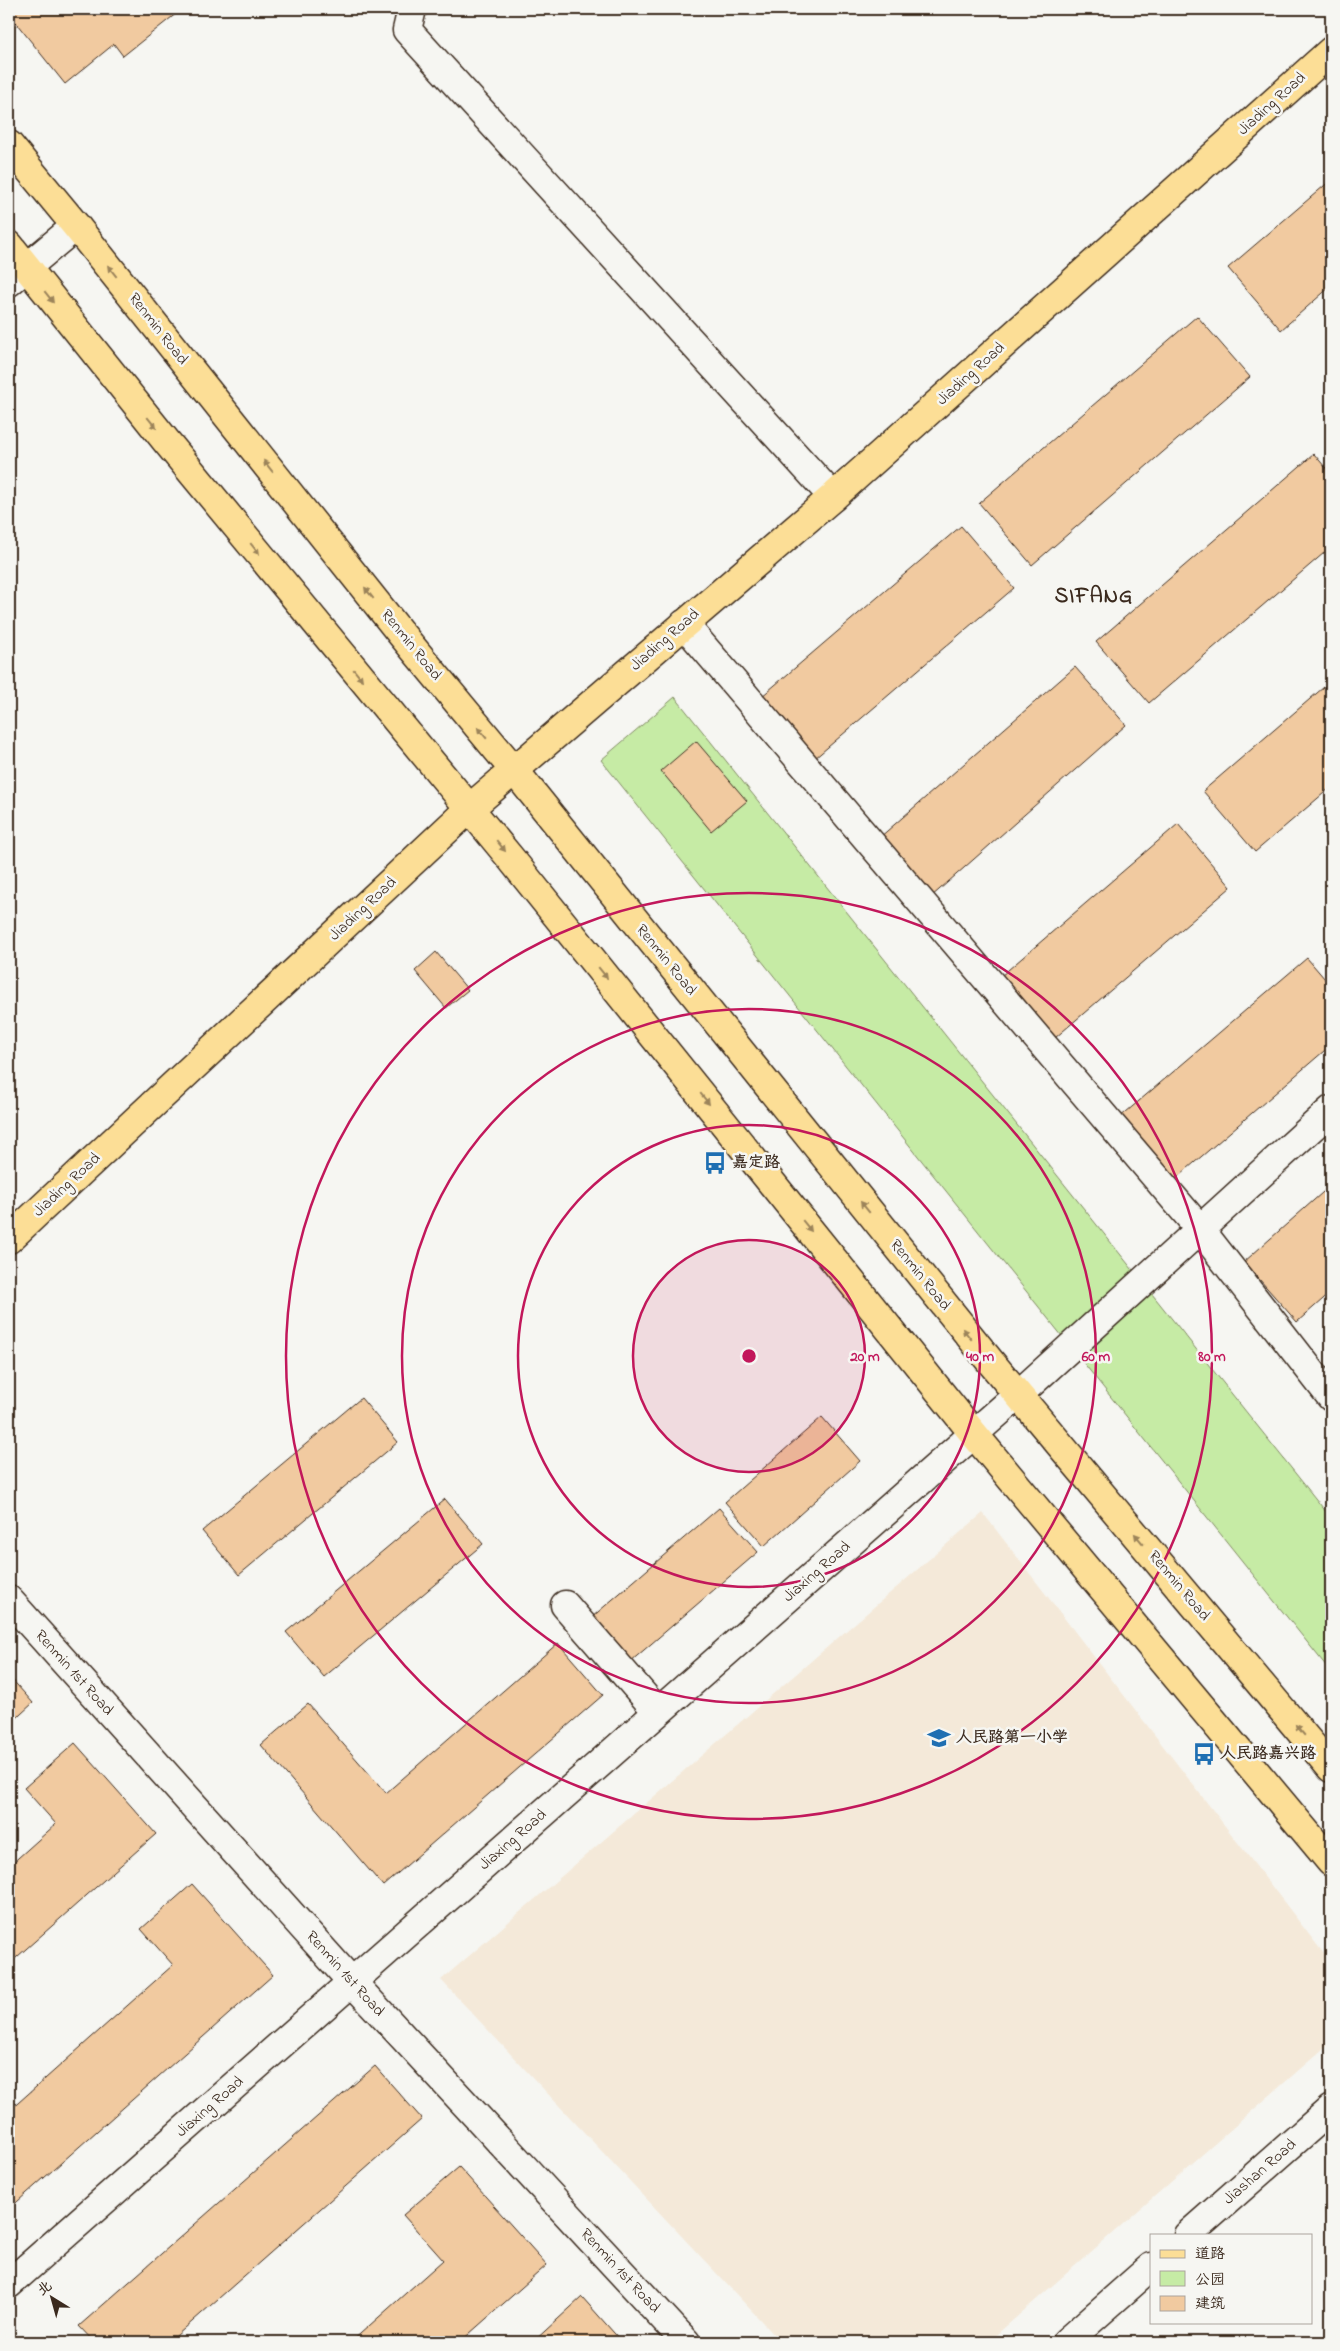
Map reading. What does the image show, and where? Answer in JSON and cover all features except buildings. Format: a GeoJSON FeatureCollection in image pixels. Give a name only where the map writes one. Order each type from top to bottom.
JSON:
{"type":"FeatureCollection","features":[{"type":"Feature","properties":{"kind":"main road","name":"Jiading Road"},"geometry":{"type":"LineString","coordinates":[[9,1239],[470,808],[833,498],[1331,51]]}},
{"type":"Feature","properties":{"kind":"main road","name":"Renmin Road"},"geometry":{"type":"LineString","coordinates":[[9,145],[76,226],[396,628],[514,770],[1018,1395],[1331,1768]]}},
{"type":"Feature","properties":{"kind":"main road"},"geometry":{"type":"LineString","coordinates":[[9,245],[18,274],[173,449],[470,808],[973,1433],[1331,1862]]}},
{"type":"Feature","properties":{"kind":"street"},"geometry":{"type":"LineString","coordinates":[[412,9],[407,30],[833,498]]}},
{"type":"Feature","properties":{"kind":"street"},"geometry":{"type":"LineString","coordinates":[[18,274],[76,226]]}},
{"type":"Feature","properties":{"kind":"street"},"geometry":{"type":"LineString","coordinates":[[684,624],[1200,1229],[1331,1398]]}},
{"type":"Feature","properties":{"kind":"street","name":"Jiaxing Road"},"geometry":{"type":"LineString","coordinates":[[9,2284],[1018,1395],[1331,1110]]}},
{"type":"Feature","properties":{"kind":"street","name":"Renmin 1st Road"},"geometry":{"type":"LineString","coordinates":[[9,1600],[352,1982],[686,2342]]}},
{"type":"Feature","properties":{"kind":"street"},"geometry":{"type":"LineString","coordinates":[[566,1605],[658,1712]]}},
{"type":"Feature","properties":{"kind":"street","name":"Jiashan Road"},"geometry":{"type":"LineString","coordinates":[[1189,2234],[1331,2109]]}},
{"type":"Feature","properties":{"kind":"street"},"geometry":{"type":"LineString","coordinates":[[1066,2342],[1150,2268]]}},
{"type":"Feature","properties":{"kind":"shaded area","name":"人民路第一小学"},"geometry":{"type":"Polygon","coordinates":[[[983,1513],[1331,1963],[1331,2042],[988,2342],[781,2342],[441,1980],[983,1513]]]}},
{"type":"Feature","properties":{"kind":"green space"},"geometry":{"type":"Polygon","coordinates":[[[675,697],[1331,1518],[1331,1672],[601,760],[675,697]]]}},
{"type":"Feature","properties":{"kind":"place","name":"嘉定路"},"geometry":{"type":"Point","coordinates":[715,1163]}},
{"type":"Feature","properties":{"kind":"place","name":"人民路第一小学"},"geometry":{"type":"Point","coordinates":[939,1738]}},
{"type":"Feature","properties":{"kind":"place","name":"人民路嘉兴路"},"geometry":{"type":"Point","coordinates":[1204,1754]}},
{"type":"Feature","properties":{"kind":"district","name":"SIFANG"},"geometry":{"type":"Point","coordinates":[1094,597]}}]}
